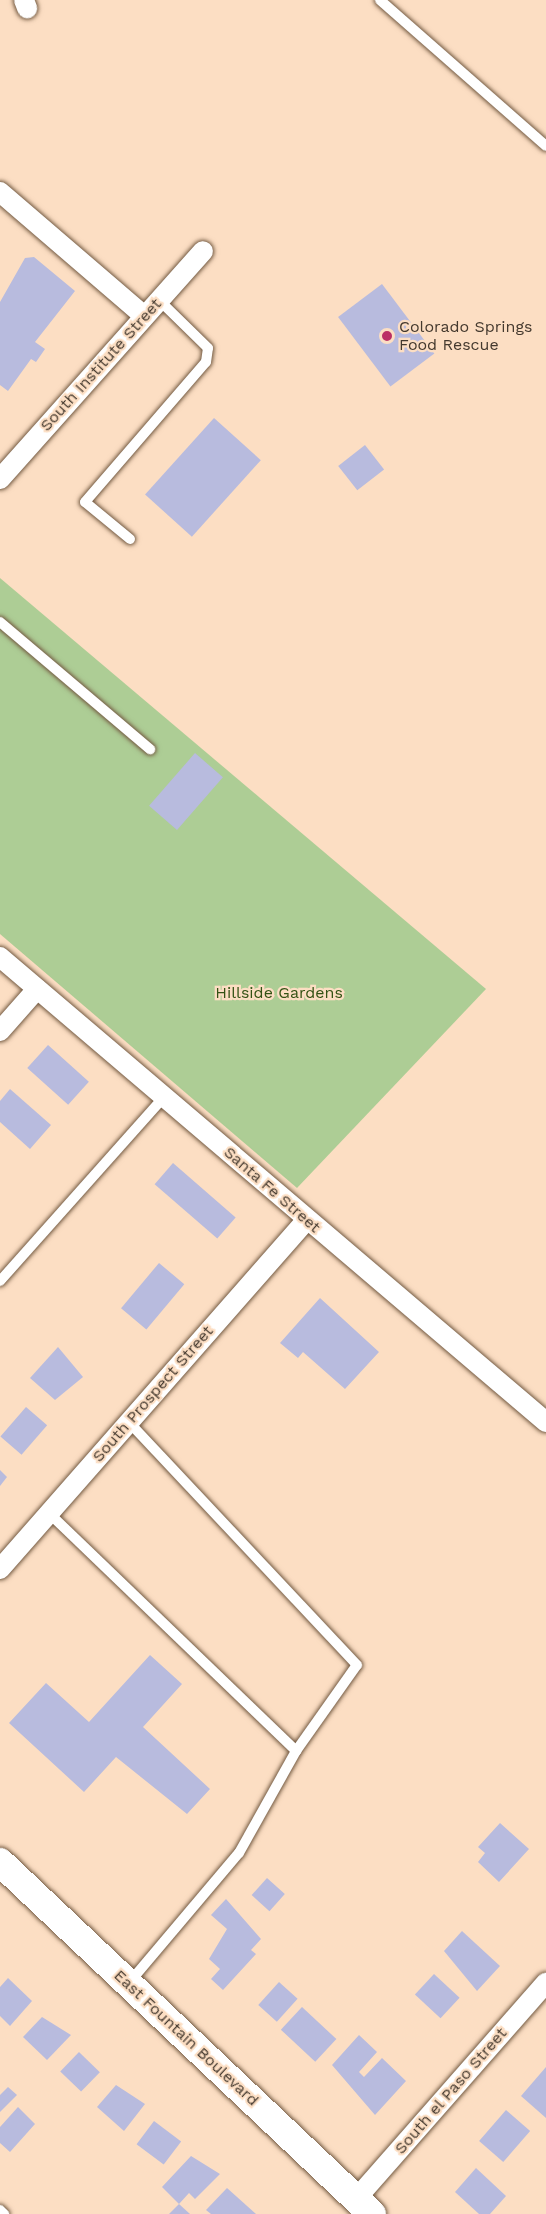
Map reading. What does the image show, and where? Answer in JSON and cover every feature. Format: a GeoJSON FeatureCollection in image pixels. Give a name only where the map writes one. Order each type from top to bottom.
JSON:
{"type":"FeatureCollection","features":[{"type":"Feature","properties":{"kind":"main road","name":"East Fountain Boulevard"},"geometry":{"type":"LineString","coordinates":[[0,1862],[364,2206]]}},
{"type":"Feature","properties":{"kind":"street"},"geometry":{"type":"LineString","coordinates":[[0,192],[144,316]]}},
{"type":"Feature","properties":{"kind":"street","name":"South Institute Street"},"geometry":{"type":"LineString","coordinates":[[0,479],[203,250]]}},
{"type":"Feature","properties":{"kind":"street","name":"Santa Fe Street"},"geometry":{"type":"LineString","coordinates":[[0,957],[546,1422]]}},
{"type":"Feature","properties":{"kind":"street"},"geometry":{"type":"LineString","coordinates":[[0,1031],[37,989]]}},
{"type":"Feature","properties":{"kind":"street","name":"South Prospect Street"},"geometry":{"type":"LineString","coordinates":[[0,1569],[307,1220]]}},
{"type":"Feature","properties":{"kind":"street","name":"South el Paso Street"},"geometry":{"type":"LineString","coordinates":[[364,2206],[546,1983]]}},
{"type":"Feature","properties":{"kind":"lane"},"geometry":{"type":"LineString","coordinates":[[380,0],[546,146]]}},
{"type":"Feature","properties":{"kind":"lane"},"geometry":{"type":"LineString","coordinates":[[130,539],[85,502],[206,362],[208,348],[159,300]]}},
{"type":"Feature","properties":{"kind":"lane"},"geometry":{"type":"LineString","coordinates":[[0,622],[150,749]]}},
{"type":"Feature","properties":{"kind":"lane"},"geometry":{"type":"LineString","coordinates":[[0,1281],[165,1097]]}},
{"type":"Feature","properties":{"kind":"lane"},"geometry":{"type":"LineString","coordinates":[[128,1984],[239,1853],[296,1750],[357,1665],[129,1422]]}},
{"type":"Feature","properties":{"kind":"lane"},"geometry":{"type":"LineString","coordinates":[[49,1513],[296,1750]]}},
{"type":"Feature","properties":{"kind":"lane"},"geometry":{"type":"LineString","coordinates":[[0,2210],[4,2214]]}},
{"type":"Feature","properties":{"kind":"green space","name":"Hillside Gardens"},"geometry":{"type":"Polygon","coordinates":[[[0,578],[486,989],[297,1188],[0,934],[0,578]]]}},
{"type":"Feature","properties":{"kind":"building"},"geometry":{"type":"Polygon","coordinates":[[[34,257],[75,291],[35,342],[45,349],[36,362],[31,359],[8,391],[0,385],[0,302],[25,258],[34,257]]]}},
{"type":"Feature","properties":{"kind":"building","name":"Colorado Springs Food Rescue"},"geometry":{"type":"Polygon","coordinates":[[[382,284],[434,353],[390,387],[338,317],[382,284]]]}},
{"type":"Feature","properties":{"kind":"building"},"geometry":{"type":"Polygon","coordinates":[[[214,418],[261,460],[192,537],[145,495],[214,418]]]}},
{"type":"Feature","properties":{"kind":"building"},"geometry":{"type":"Polygon","coordinates":[[[365,445],[384,469],[357,490],[338,466],[365,445]]]}},
{"type":"Feature","properties":{"kind":"building"},"geometry":{"type":"Polygon","coordinates":[[[195,753],[223,777],[177,830],[149,806],[195,753]]]}},
{"type":"Feature","properties":{"kind":"building"},"geometry":{"type":"Polygon","coordinates":[[[48,1045],[89,1082],[68,1105],[27,1068],[48,1045]]]}},
{"type":"Feature","properties":{"kind":"building"},"geometry":{"type":"Polygon","coordinates":[[[10,1089],[51,1125],[30,1149],[0,1122],[0,1101],[10,1089]]]}},
{"type":"Feature","properties":{"kind":"building"},"geometry":{"type":"Polygon","coordinates":[[[173,1163],[236,1217],[217,1239],[155,1184],[173,1163]]]}},
{"type":"Feature","properties":{"kind":"building"},"geometry":{"type":"Polygon","coordinates":[[[159,1263],[184,1284],[146,1329],[121,1308],[159,1263]]]}},
{"type":"Feature","properties":{"kind":"building"},"geometry":{"type":"Polygon","coordinates":[[[320,1298],[379,1352],[345,1389],[303,1352],[298,1358],[280,1343],[320,1298]]]}},
{"type":"Feature","properties":{"kind":"building"},"geometry":{"type":"Polygon","coordinates":[[[58,1347],[83,1377],[55,1400],[30,1378],[58,1347]]]}},
{"type":"Feature","properties":{"kind":"building"},"geometry":{"type":"Polygon","coordinates":[[[26,1407],[47,1425],[22,1455],[0,1436],[26,1407]]]}},
{"type":"Feature","properties":{"kind":"building"},"geometry":{"type":"Polygon","coordinates":[[[0,1470],[7,1477],[0,1486],[0,1470]]]}},
{"type":"Feature","properties":{"kind":"building"},"geometry":{"type":"Polygon","coordinates":[[[150,1655],[182,1684],[143,1727],[210,1789],[187,1814],[116,1757],[84,1792],[9,1723],[46,1683],[89,1722],[150,1655]]]}},
{"type":"Feature","properties":{"kind":"building"},"geometry":{"type":"Polygon","coordinates":[[[500,1823],[529,1849],[499,1882],[478,1862],[485,1853],[478,1847],[500,1823]]]}},
{"type":"Feature","properties":{"kind":"building"},"geometry":{"type":"Polygon","coordinates":[[[267,1878],[285,1894],[269,1911],[252,1895],[267,1878]]]}},
{"type":"Feature","properties":{"kind":"building"},"geometry":{"type":"Polygon","coordinates":[[[226,1899],[261,1939],[251,1950],[256,1954],[223,1990],[211,1979],[220,1969],[209,1959],[227,1929],[211,1915],[226,1899]]]}},
{"type":"Feature","properties":{"kind":"building"},"geometry":{"type":"Polygon","coordinates":[[[462,1931],[500,1966],[477,1991],[444,1951],[462,1931]]]}},
{"type":"Feature","properties":{"kind":"building"},"geometry":{"type":"Polygon","coordinates":[[[434,1974],[460,1998],[441,2018],[415,1994],[434,1974]]]}},
{"type":"Feature","properties":{"kind":"building"},"geometry":{"type":"Polygon","coordinates":[[[8,1978],[32,2001],[10,2026],[0,2016],[0,1987],[8,1978]]]}},
{"type":"Feature","properties":{"kind":"building"},"geometry":{"type":"Polygon","coordinates":[[[279,1982],[298,1999],[277,2022],[258,2005],[279,1982]]]}},
{"type":"Feature","properties":{"kind":"building"},"geometry":{"type":"Polygon","coordinates":[[[302,2007],[336,2039],[315,2062],[281,2030],[302,2007]]]}},
{"type":"Feature","properties":{"kind":"building"},"geometry":{"type":"Polygon","coordinates":[[[42,2017],[71,2035],[47,2060],[23,2037],[42,2017]]]}},
{"type":"Feature","properties":{"kind":"building"},"geometry":{"type":"Polygon","coordinates":[[[359,2035],[377,2052],[359,2072],[364,2077],[382,2058],[406,2081],[375,2115],[332,2065],[359,2035]]]}},
{"type":"Feature","properties":{"kind":"building"},"geometry":{"type":"Polygon","coordinates":[[[79,2052],[100,2072],[81,2092],[60,2071],[79,2052]]]}},
{"type":"Feature","properties":{"kind":"building"},"geometry":{"type":"Polygon","coordinates":[[[546,2067],[546,2118],[521,2096],[546,2067]]]}},
{"type":"Feature","properties":{"kind":"building"},"geometry":{"type":"Polygon","coordinates":[[[116,2085],[145,2104],[124,2131],[97,2107],[116,2085]]]}},
{"type":"Feature","properties":{"kind":"building"},"geometry":{"type":"Polygon","coordinates":[[[8,2087],[17,2095],[0,2112],[0,2095],[8,2087]]]}},
{"type":"Feature","properties":{"kind":"building"},"geometry":{"type":"Polygon","coordinates":[[[18,2107],[35,2124],[10,2152],[0,2143],[0,2127],[18,2107]]]}},
{"type":"Feature","properties":{"kind":"building"},"geometry":{"type":"Polygon","coordinates":[[[506,2110],[530,2131],[503,2162],[479,2141],[506,2110]]]}},
{"type":"Feature","properties":{"kind":"building"},"geometry":{"type":"Polygon","coordinates":[[[154,2121],[181,2141],[164,2165],[137,2144],[154,2121]]]}},
{"type":"Feature","properties":{"kind":"building"},"geometry":{"type":"Polygon","coordinates":[[[191,2156],[220,2174],[195,2199],[189,2193],[179,2204],[162,2187],[191,2156]]]}},
{"type":"Feature","properties":{"kind":"building"},"geometry":{"type":"Polygon","coordinates":[[[476,2168],[506,2196],[490,2214],[479,2214],[455,2192],[476,2168]]]}},
{"type":"Feature","properties":{"kind":"building"},"geometry":{"type":"Polygon","coordinates":[[[227,2188],[256,2214],[211,2214],[206,2210],[227,2188]]]}},
{"type":"Feature","properties":{"kind":"building"},"geometry":{"type":"Polygon","coordinates":[[[179,2204],[190,2214],[169,2214],[179,2204]]]}},
{"type":"Feature","properties":{"kind":"place","name":"Colorado Springs Food Rescue"},"geometry":{"type":"Point","coordinates":[387,336]}}]}
